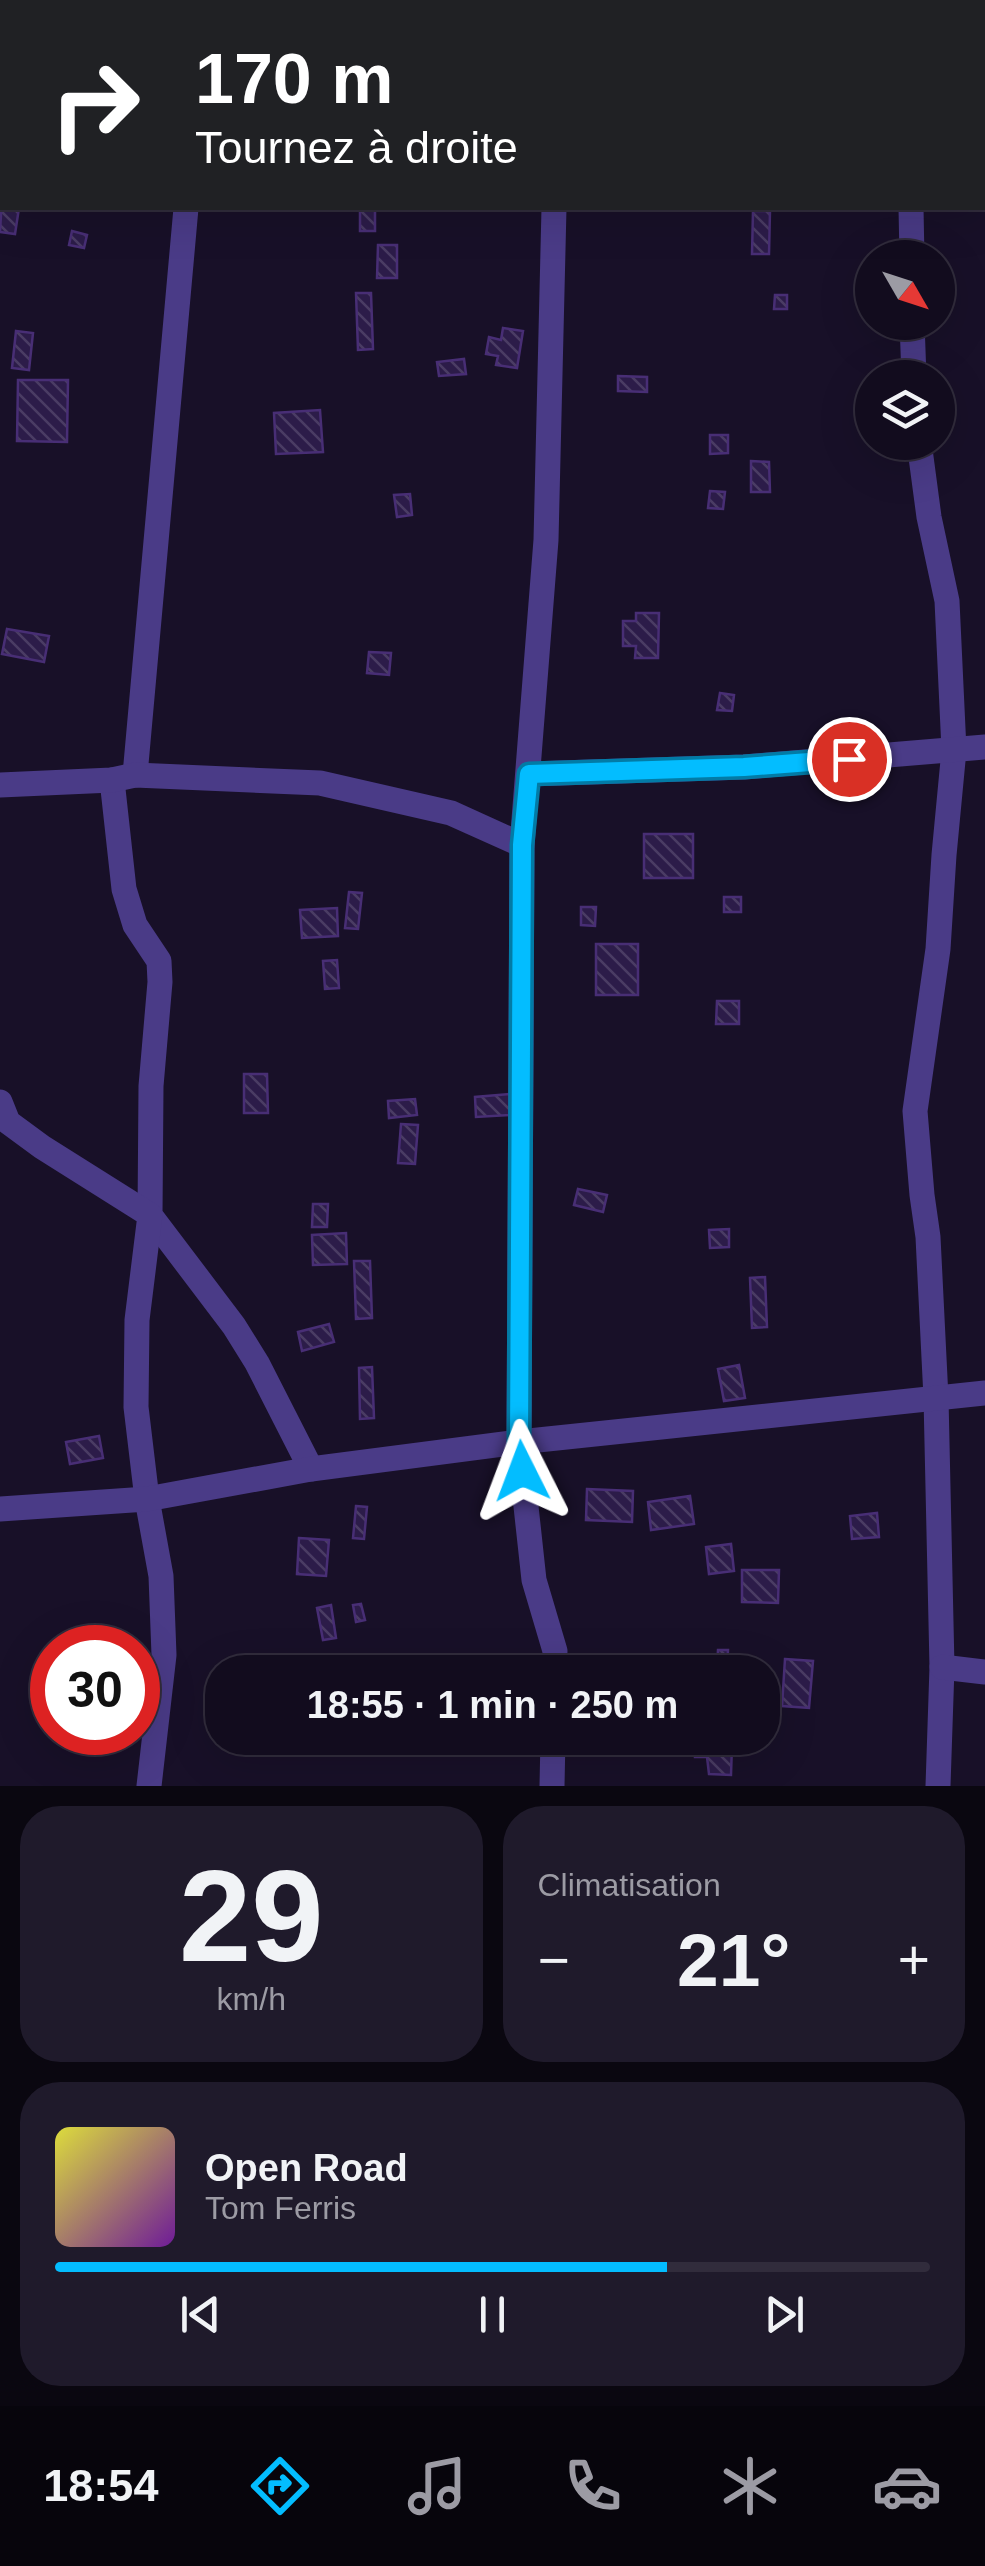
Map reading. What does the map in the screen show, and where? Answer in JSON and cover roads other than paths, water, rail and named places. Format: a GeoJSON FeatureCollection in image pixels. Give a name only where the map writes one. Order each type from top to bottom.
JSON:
{"type":"FeatureCollection","features":[{"type":"Feature","properties":{"kind":"street"},"geometry":{"type":"LineString","coordinates":[[149,1786],[164,1655],[161,1576],[146,1498],[136,1407],[137,1338],[150,1215],[151,1086],[160,982],[158,961],[135,925],[124,890],[124,778],[186,210]]}},
{"type":"Feature","properties":{"kind":"street"},"geometry":{"type":"LineString","coordinates":[[554,210],[546,540],[522,845],[519,1442],[534,1580],[554,1655]]}},
{"type":"Feature","properties":{"kind":"street"},"geometry":{"type":"LineString","coordinates":[[911,210],[912,240]]}},
{"type":"Feature","properties":{"kind":"street"},"geometry":{"type":"LineString","coordinates":[[922,460],[948,601],[954,750],[938,949],[915,1112],[928,1237],[936,1398],[942,1667],[938,1786]]}},
{"type":"Feature","properties":{"kind":"street"},"geometry":{"type":"LineString","coordinates":[[529,774],[744,767],[985,747]]}},
{"type":"Feature","properties":{"kind":"street"},"geometry":{"type":"LineString","coordinates":[[0,785],[124,778],[320,783],[451,812],[522,845]]}},
{"type":"Feature","properties":{"kind":"street"},"geometry":{"type":"LineString","coordinates":[[0,1102],[8,1122],[150,1215],[234,1326],[311,1469]]}},
{"type":"Feature","properties":{"kind":"street"},"geometry":{"type":"LineString","coordinates":[[0,1509],[146,1498],[311,1469],[519,1442],[985,1393]]}},
{"type":"Feature","properties":{"kind":"street"},"geometry":{"type":"LineString","coordinates":[[942,1667],[985,1672]]}},
{"type":"Feature","properties":{"kind":"street"},"geometry":{"type":"LineString","coordinates":[[552,1786],[553,1755]]}}]}
